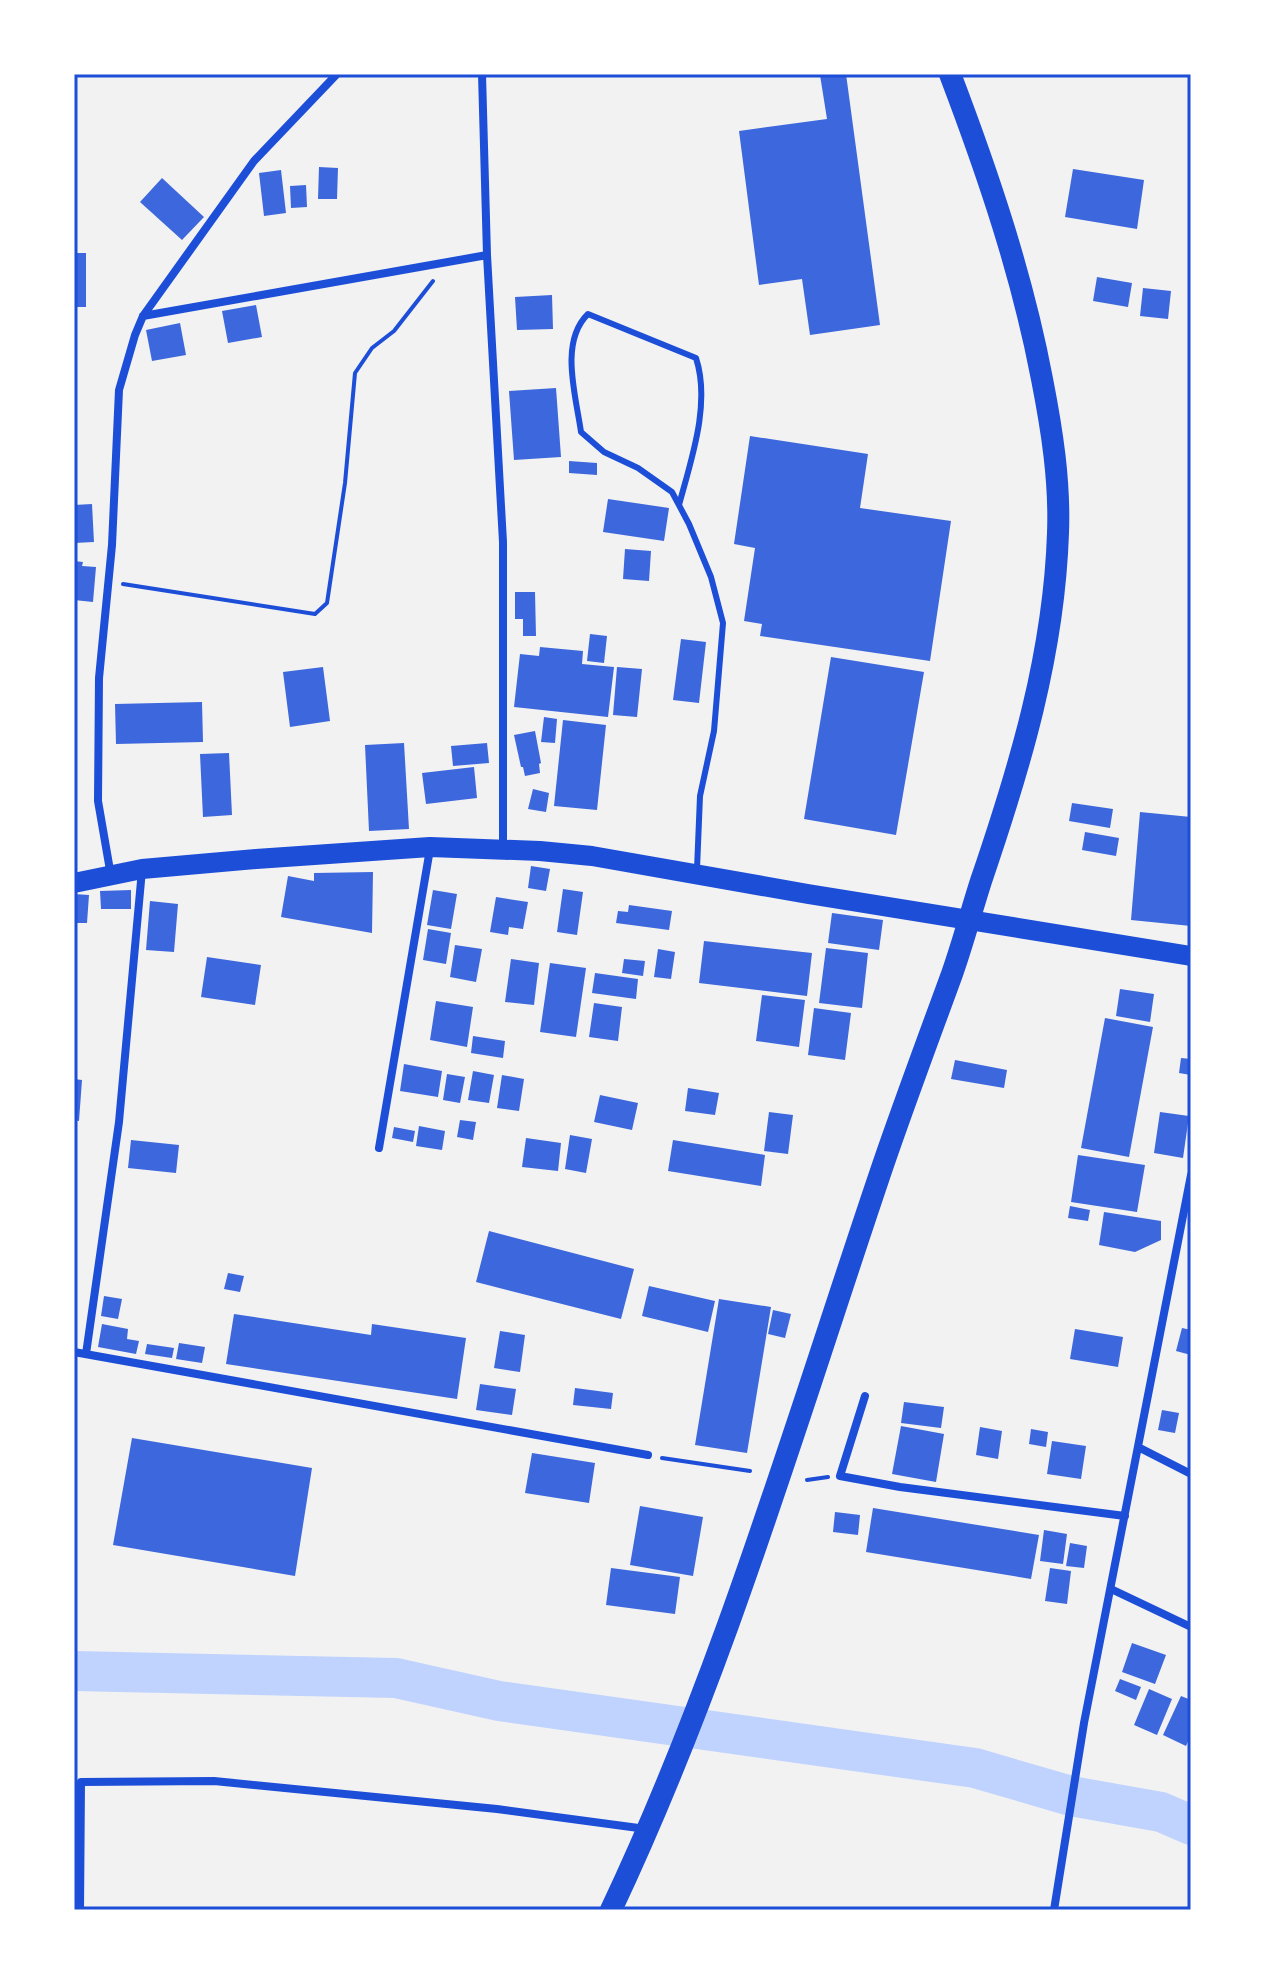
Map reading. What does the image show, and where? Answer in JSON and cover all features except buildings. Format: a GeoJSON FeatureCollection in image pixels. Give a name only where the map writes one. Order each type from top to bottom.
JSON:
{"type":"FeatureCollection","features":[{"type":"Feature","properties":{"kind":"highway"},"geometry":{"type":"LineString","coordinates":[[611,1910],[658,1804],[724,1634],[969,919],[1033,712],[1053,614],[1058,530],[1056,463],[1026,304],[991,183],[950,74]]}},
{"type":"Feature","properties":{"kind":"main road"},"geometry":{"type":"LineString","coordinates":[[74,883],[142,869],[256,859],[430,847],[503,849],[592,856],[1191,956]]}},
{"type":"Feature","properties":{"kind":"street"},"geometry":{"type":"LineString","coordinates":[[111,877],[98,801],[99,678],[109,582],[119,390],[143,316],[254,161],[337,74]]}},
{"type":"Feature","properties":{"kind":"street"},"geometry":{"type":"LineString","coordinates":[[482,74],[487,255],[503,542],[503,849]]}},
{"type":"Feature","properties":{"kind":"street"},"geometry":{"type":"LineString","coordinates":[[143,316],[487,255]]}},
{"type":"Feature","properties":{"kind":"street"},"geometry":{"type":"LineString","coordinates":[[379,1148],[430,847]]}},
{"type":"Feature","properties":{"kind":"street"},"geometry":{"type":"LineString","coordinates":[[86,1354],[119,1122],[142,869]]}},
{"type":"Feature","properties":{"kind":"street"},"geometry":{"type":"LineString","coordinates":[[1054,1910],[1084,1723],[1191,1175]]}},
{"type":"Feature","properties":{"kind":"street"},"geometry":{"type":"LineString","coordinates":[[74,1352],[648,1455]]}},
{"type":"Feature","properties":{"kind":"street"},"geometry":{"type":"LineString","coordinates":[[865,1396],[839,1475],[900,1487],[1125,1516]]}},
{"type":"Feature","properties":{"kind":"street"},"geometry":{"type":"LineString","coordinates":[[1138,1447],[1191,1474]]}},
{"type":"Feature","properties":{"kind":"street"},"geometry":{"type":"LineString","coordinates":[[1111,1589],[1191,1627]]}},
{"type":"Feature","properties":{"kind":"street"},"geometry":{"type":"LineString","coordinates":[[80,1910],[81,1782],[214,1781],[497,1809],[647,1829]]}},
{"type":"Feature","properties":{"kind":"lane"},"geometry":{"type":"LineString","coordinates":[[679,505],[699,413],[702,376],[696,358],[588,314],[578,323],[571,358],[581,432],[604,452],[638,468],[672,492],[711,577],[723,623],[714,731],[700,796],[696,873]]}},
{"type":"Feature","properties":{"kind":"path"},"geometry":{"type":"LineString","coordinates":[[109,582],[315,614],[327,603],[345,483],[355,373],[372,348],[394,331],[428,285],[451,261]]}},
{"type":"Feature","properties":{"kind":"path"},"geometry":{"type":"LineString","coordinates":[[648,1455],[750,1471]]}},
{"type":"Feature","properties":{"kind":"path"},"geometry":{"type":"LineString","coordinates":[[807,1480],[839,1475]]}},
{"type":"Feature","properties":{"kind":"waterway"},"geometry":{"type":"LineString","coordinates":[[74,1671],[396,1678],[499,1701],[975,1768],[1071,1796],[1161,1812],[1191,1825]]}}]}
